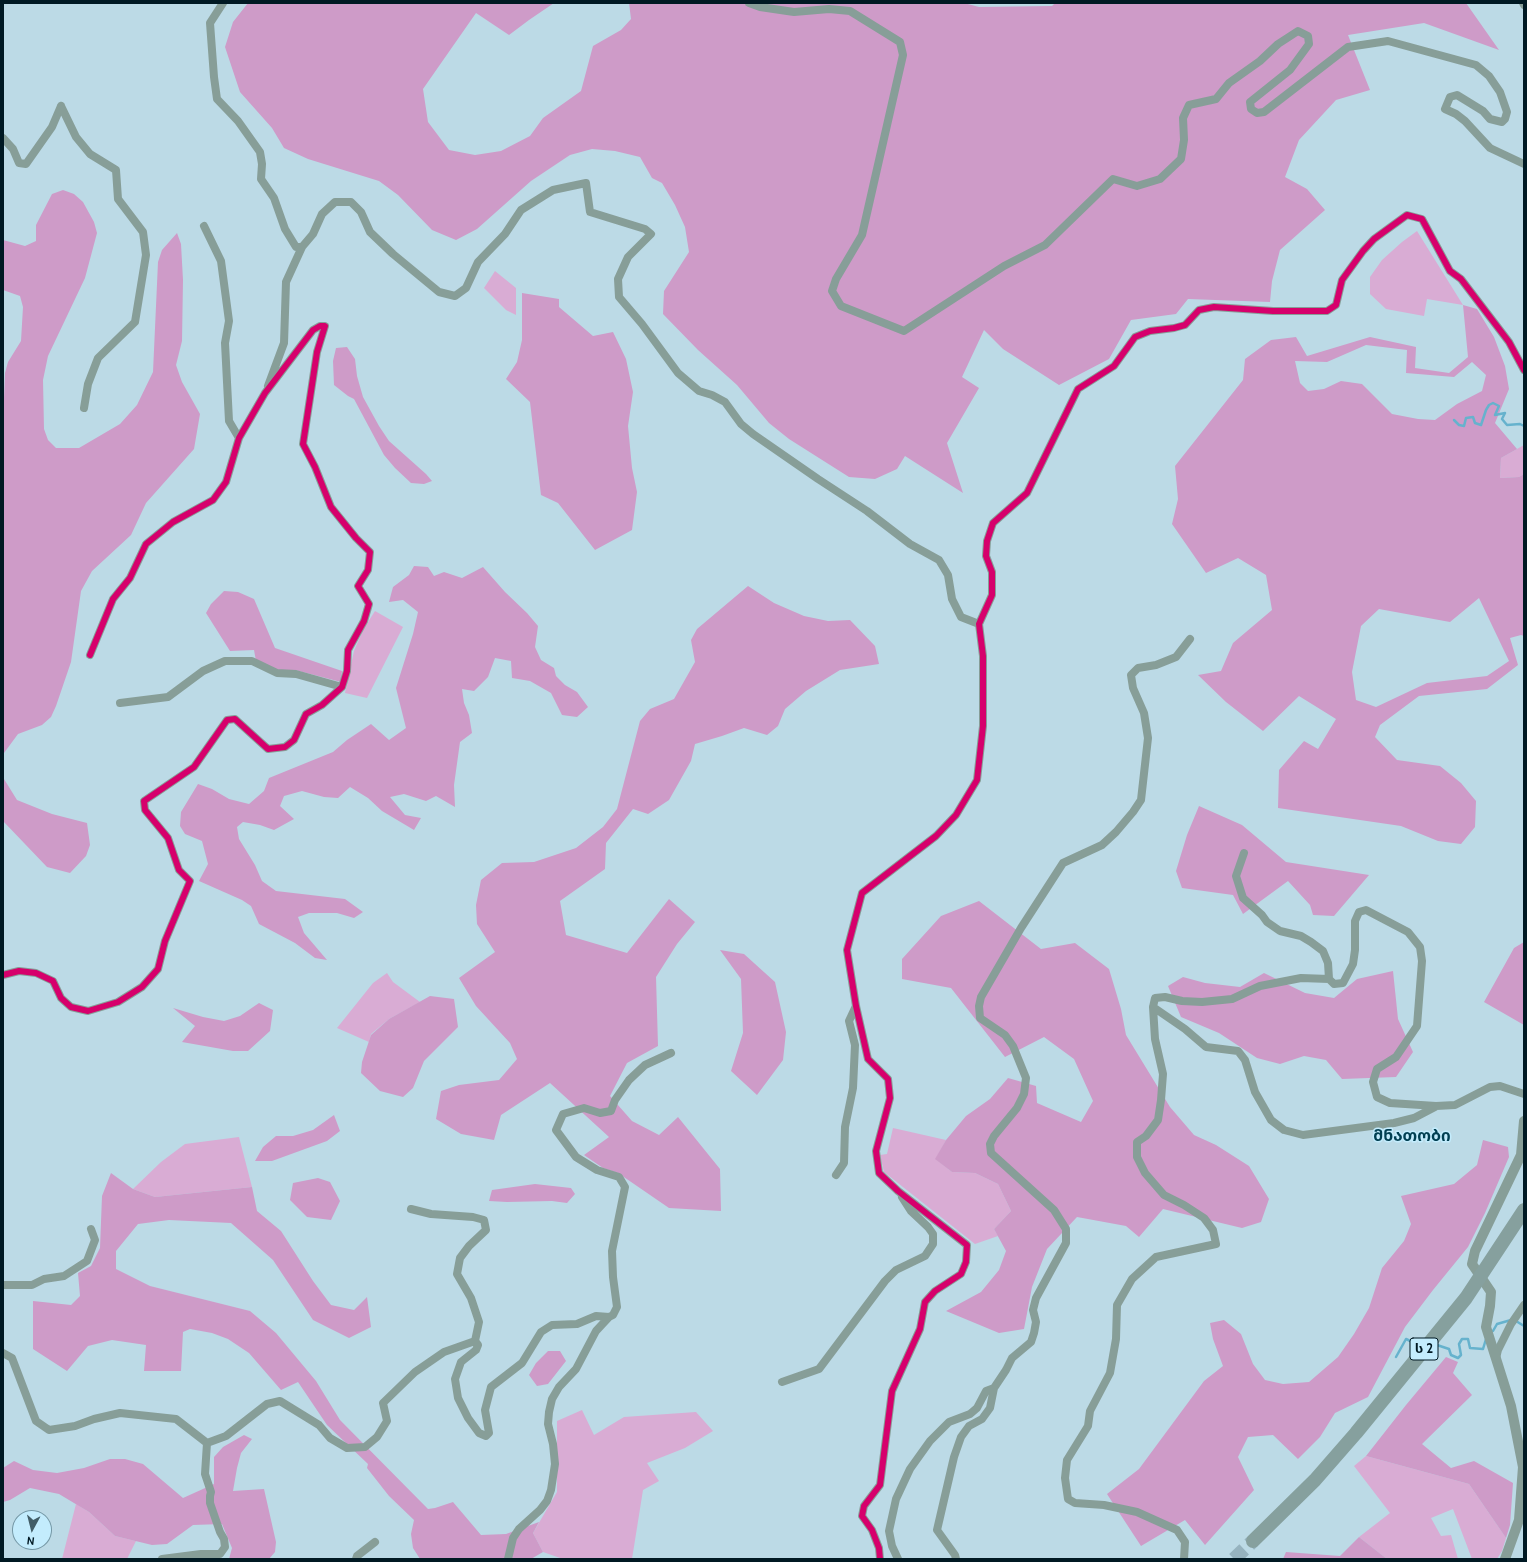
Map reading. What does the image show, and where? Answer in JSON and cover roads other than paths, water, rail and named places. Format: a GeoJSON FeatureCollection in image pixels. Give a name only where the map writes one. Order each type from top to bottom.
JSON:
{"type":"FeatureCollection","features":[{"type":"Feature","properties":{"kind":"highway","name":"ს 2"},"geometry":{"type":"LineString","coordinates":[[1253,1541],[1315,1480],[1356,1433],[1466,1298],[1524,1210]]}},
{"type":"Feature","properties":{"kind":"street"},"geometry":{"type":"LineString","coordinates":[[223,3],[210,23],[217,99],[238,121],[260,152],[262,164],[261,179],[274,198],[285,229],[292,241],[296,247],[302,247]]}},
{"type":"Feature","properties":{"kind":"street"},"geometry":{"type":"LineString","coordinates":[[749,3],[760,7],[794,12],[829,9],[850,11],[900,42],[903,55],[862,235],[836,279],[832,291],[842,306],[904,331],[1004,266],[1045,245],[1113,179],[1137,186],[1160,179],[1181,159],[1184,140],[1183,118],[1189,105],[1216,100],[1229,83],[1260,61],[1278,44],[1298,31],[1308,36],[1309,44],[1290,70],[1250,102],[1251,108],[1258,113],[1264,112],[1348,48],[1388,41],[1476,65],[1489,76],[1500,92],[1508,112],[1502,122],[1490,119],[1483,111],[1457,95],[1450,97],[1445,109],[1456,114],[1465,121],[1490,148],[1524,164]]}},
{"type":"Feature","properties":{"kind":"street"},"geometry":{"type":"LineString","coordinates":[[3,138],[13,149],[19,162],[26,164],[52,127],[61,106],[76,137],[90,154],[116,170],[118,198],[143,232],[146,255],[135,322],[98,358],[88,384],[84,408]]}},
{"type":"Feature","properties":{"kind":"street"},"geometry":{"type":"LineString","coordinates":[[265,393],[284,342],[286,282],[302,247],[313,234],[322,214],[335,202],[351,202],[361,212],[370,232],[393,254],[440,292],[456,296],[466,288],[478,262],[505,234],[521,210],[553,190],[586,183],[590,212],[645,229],[651,234],[628,258],[618,279],[620,297],[678,373],[699,391],[712,395],[725,402],[741,424],[753,434],[867,511],[910,544],[939,560],[948,575],[952,599],[961,617],[979,624]]}},
{"type":"Feature","properties":{"kind":"street"},"geometry":{"type":"LineString","coordinates":[[880,1559],[879,1548],[872,1530],[862,1516],[864,1506],[880,1485],[892,1391],[920,1329],[925,1302],[934,1291],[961,1274],[966,1262],[967,1245],[898,1191],[880,1173],[876,1150],[890,1098],[888,1079],[868,1058],[856,1006],[847,950],[862,893],[936,836],[956,815],[977,780],[983,726],[983,656],[979,624],[992,595],[992,572],[986,556],[987,540],[993,523],[1027,493],[1078,389],[1114,366],[1135,337],[1150,331],[1185,325],[1199,310],[1214,307],[1273,311],[1327,311],[1336,306],[1342,280],[1363,251],[1374,239],[1407,215],[1422,219],[1450,270],[1461,279],[1509,342],[1524,370]]}},
{"type":"Feature","properties":{"kind":"street"},"geometry":{"type":"LineString","coordinates":[[204,226],[221,261],[229,321],[225,343],[229,421],[239,438]]}},
{"type":"Feature","properties":{"kind":"street"},"geometry":{"type":"LineString","coordinates":[[3,975],[19,971],[36,973],[53,981],[61,998],[71,1007],[88,1011],[118,1002],[142,987],[158,969],[165,941],[190,881],[179,870],[168,838],[145,810],[144,802],[194,766],[227,720],[236,719],[268,749],[285,747],[294,740],[306,714],[322,705],[342,687],[347,671],[348,650],[364,621],[369,604],[358,586],[368,570],[370,552],[356,538],[331,507],[316,467],[303,444],[317,352],[325,326],[320,326],[313,330],[265,393],[239,438],[226,482],[213,500],[173,522],[146,544],[130,578],[113,599],[90,655]]}},
{"type":"Feature","properties":{"kind":"street"},"geometry":{"type":"LineString","coordinates":[[956,1559],[955,1555],[937,1530],[954,1457],[961,1437],[969,1426],[982,1419],[990,1408],[994,1388],[1012,1358],[1031,1342],[1036,1322],[1033,1310],[1036,1298],[1066,1243],[1066,1229],[1054,1210],[991,1153],[990,1144],[994,1136],[1017,1108],[1024,1094],[1026,1078],[1013,1046],[1006,1034],[980,1018],[979,1006],[981,997],[1021,928],[1063,863],[1102,845],[1116,832],[1141,800],[1148,738],[1144,713],[1133,688],[1131,674],[1138,668],[1156,665],[1176,657],[1190,639]]}},
{"type":"Feature","properties":{"kind":"street"},"geometry":{"type":"LineString","coordinates":[[120,703],[168,697],[203,671],[225,661],[252,662],[277,673],[296,674],[342,687]]}},
{"type":"Feature","properties":{"kind":"street"},"geometry":{"type":"LineString","coordinates":[[1244,853],[1236,876],[1243,898],[1262,915],[1267,922],[1280,931],[1301,936],[1323,951],[1328,963],[1329,979],[1334,984],[1343,983],[1353,964],[1355,921],[1359,912],[1366,910],[1408,932],[1420,947],[1422,961],[1417,1026],[1396,1057],[1377,1069],[1373,1082],[1377,1097],[1390,1103],[1436,1106],[1455,1105],[1490,1087],[1500,1086],[1524,1094]]}},
{"type":"Feature","properties":{"kind":"street"},"geometry":{"type":"LineString","coordinates":[[1184,1559],[1185,1542],[1177,1530],[1137,1512],[1104,1505],[1075,1503],[1068,1499],[1065,1478],[1067,1460],[1088,1426],[1090,1411],[1110,1374],[1116,1339],[1117,1305],[1132,1279],[1156,1257],[1216,1244],[1213,1230],[1204,1218],[1184,1205],[1164,1195],[1145,1173],[1137,1157],[1136,1142],[1146,1136],[1158,1120],[1161,1100],[1162,1074],[1155,1039],[1153,1007],[1155,998],[1165,997],[1182,1001],[1202,1002],[1232,999],[1260,986],[1301,978],[1329,979]]}},
{"type":"Feature","properties":{"kind":"street"},"geometry":{"type":"LineString","coordinates":[[836,1175],[844,1163],[845,1127],[853,1088],[855,1045],[849,1021],[856,1006]]}},
{"type":"Feature","properties":{"kind":"street"},"geometry":{"type":"LineString","coordinates":[[1153,1007],[1206,1047],[1238,1051],[1245,1060],[1255,1092],[1271,1120],[1284,1130],[1303,1135],[1394,1123],[1414,1118],[1436,1106]]}},
{"type":"Feature","properties":{"kind":"street"},"geometry":{"type":"LineString","coordinates":[[508,1559],[512,1538],[519,1529],[540,1510],[547,1501],[551,1490],[555,1464],[553,1444],[548,1424],[552,1399],[560,1387],[576,1369],[596,1331],[609,1317],[613,1316],[617,1307],[612,1277],[612,1250],[625,1187],[619,1177],[597,1170],[576,1156],[556,1130],[563,1114],[584,1108],[600,1113],[611,1111],[615,1100],[629,1080],[645,1066],[671,1053]]}},
{"type":"Feature","properties":{"kind":"street"},"geometry":{"type":"LineString","coordinates":[[1505,1559],[1519,1520],[1523,1467],[1511,1406],[1486,1327],[1491,1292],[1472,1264],[1474,1251],[1521,1155],[1524,1121]]}},
{"type":"Feature","properties":{"kind":"street"},"geometry":{"type":"LineString","coordinates":[[782,1382],[819,1369],[885,1281],[896,1270],[925,1256],[933,1244],[933,1234],[928,1227],[911,1211],[898,1191]]}},
{"type":"Feature","properties":{"kind":"street"},"geometry":{"type":"LineString","coordinates":[[411,1208],[431,1214],[474,1217],[484,1220],[486,1230],[469,1246],[460,1258],[457,1274],[471,1298],[479,1322],[475,1341],[478,1345],[476,1350],[461,1362],[455,1379],[458,1398],[468,1418],[479,1433],[486,1436],[489,1433],[485,1410],[491,1387],[522,1363],[541,1332],[552,1325],[577,1324],[596,1316],[609,1317]]}},
{"type":"Feature","properties":{"kind":"street"},"geometry":{"type":"LineString","coordinates":[[3,1285],[32,1285],[44,1279],[64,1276],[87,1261],[95,1240],[91,1229]]}},
{"type":"Feature","properties":{"kind":"street"},"geometry":{"type":"LineString","coordinates":[[1496,1358],[1498,1350],[1511,1324],[1524,1304]]}},
{"type":"Feature","properties":{"kind":"street"},"geometry":{"type":"LineString","coordinates":[[207,1444],[226,1436],[267,1404],[280,1401],[319,1425],[330,1438],[347,1448],[365,1447],[377,1437],[387,1421],[383,1403],[416,1372],[444,1352],[475,1341]]}},
{"type":"Feature","properties":{"kind":"street"},"geometry":{"type":"LineString","coordinates":[[3,1353],[12,1358],[36,1421],[49,1430],[75,1426],[94,1419],[120,1414],[176,1419],[207,1444]]}},
{"type":"Feature","properties":{"kind":"street"},"geometry":{"type":"LineString","coordinates":[[898,1559],[892,1546],[889,1531],[896,1499],[910,1469],[930,1441],[949,1422],[970,1414],[977,1408],[986,1391],[994,1388]]}},
{"type":"Feature","properties":{"kind":"street"},"geometry":{"type":"LineString","coordinates":[[162,1559],[201,1554],[220,1554],[225,1547],[224,1539],[210,1504],[211,1492],[205,1474],[207,1444]]}},
{"type":"Feature","properties":{"kind":"street"},"geometry":{"type":"LineString","coordinates":[[356,1559],[357,1556],[375,1542]]}},
{"type":"Feature","properties":{"kind":"waterway"},"geometry":{"type":"LineString","coordinates":[[1454,420],[1459,425],[1464,426],[1466,418],[1473,417],[1475,423],[1481,425],[1486,410],[1489,405],[1493,403],[1499,406],[1495,415],[1505,413],[1502,419],[1507,425],[1520,424],[1524,426]]}},
{"type":"Feature","properties":{"kind":"waterway"},"geometry":{"type":"LineString","coordinates":[[1491,1331],[1493,1331],[1497,1324],[1511,1320]]}},
{"type":"Feature","properties":{"kind":"waterway"},"geometry":{"type":"LineString","coordinates":[[1516,1321],[1524,1326]]}},
{"type":"Feature","properties":{"kind":"waterway"},"geometry":{"type":"LineString","coordinates":[[1396,1357],[1406,1339],[1421,1346]]}},
{"type":"Feature","properties":{"kind":"waterway"},"geometry":{"type":"LineString","coordinates":[[1434,1344],[1449,1349],[1451,1355],[1458,1358],[1461,1355],[1459,1344],[1462,1339],[1468,1339],[1470,1348],[1483,1349],[1486,1339]]}},
{"type":"Feature","properties":{"kind":"tunnel"},"geometry":{"type":"LineString","coordinates":[[1234,1559],[1253,1541]]}},
{"type":"Feature","properties":{"kind":"district","name":"მნათობი"},"geometry":{"type":"Point","coordinates":[1412,1136]}}]}
